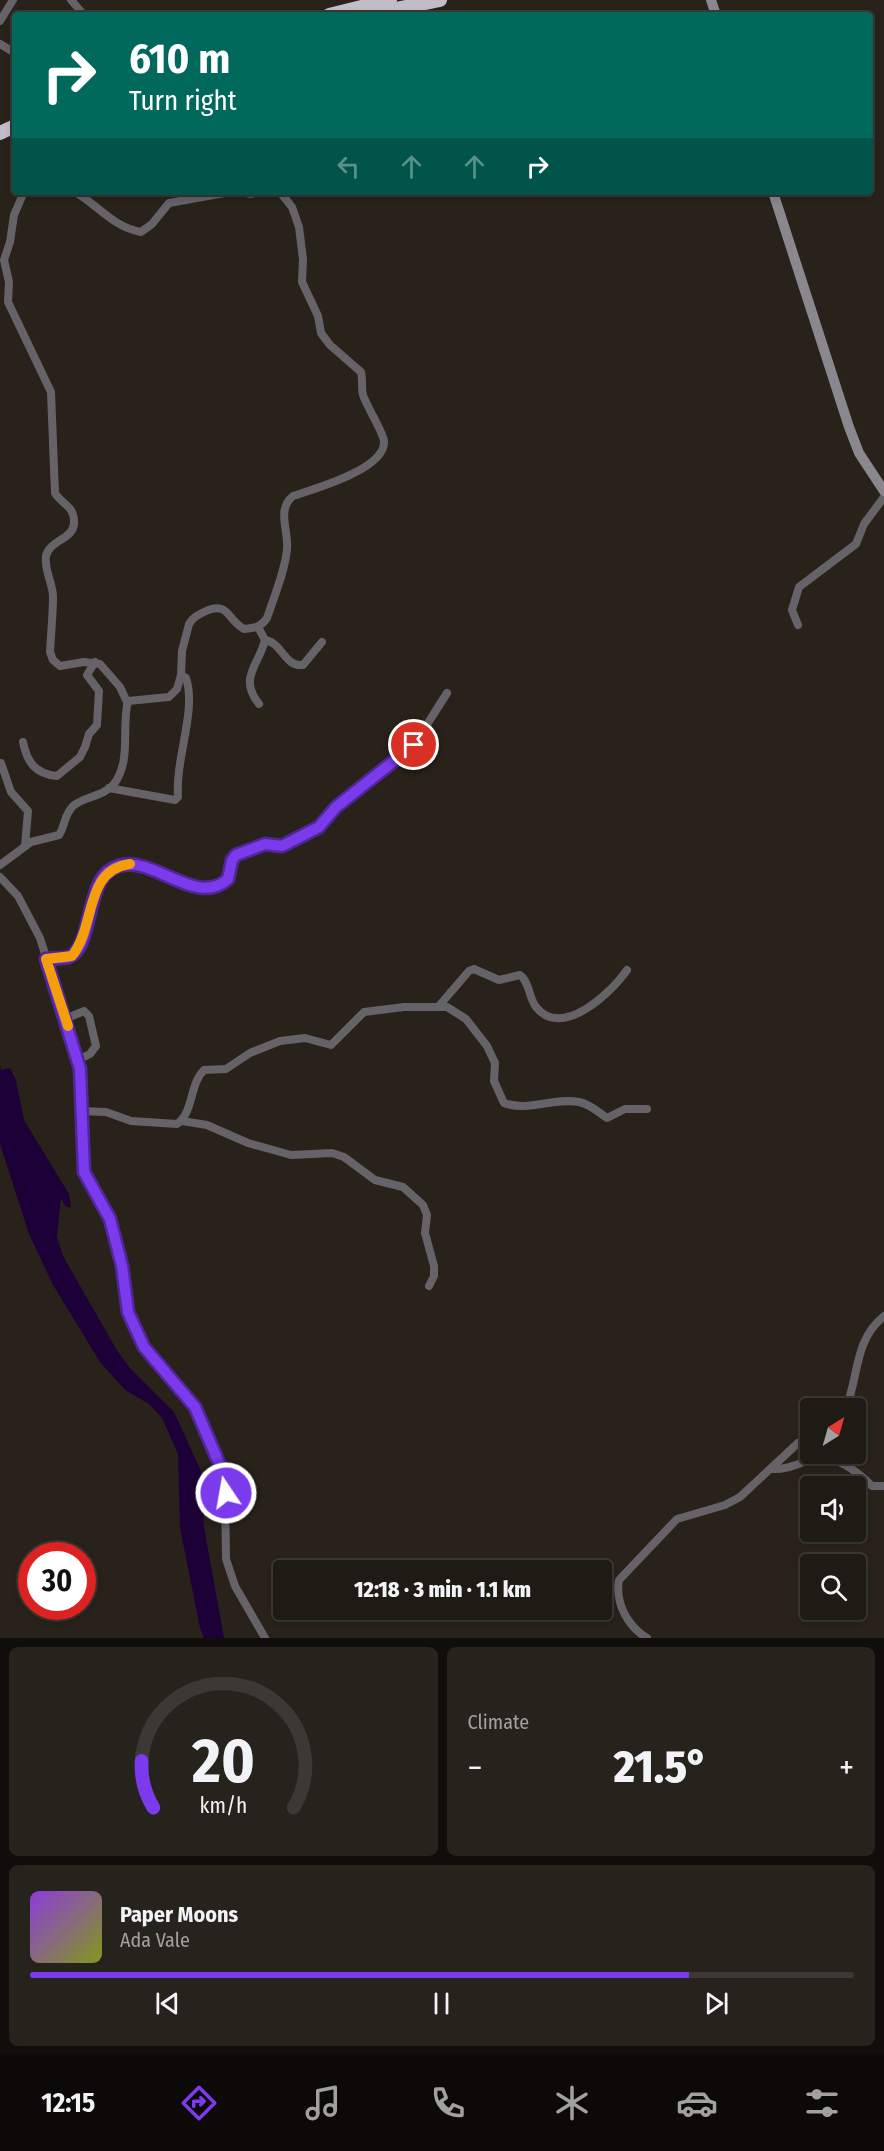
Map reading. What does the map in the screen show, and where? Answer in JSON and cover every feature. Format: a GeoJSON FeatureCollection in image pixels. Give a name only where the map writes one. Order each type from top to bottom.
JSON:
{"type":"FeatureCollection","features":[{"type":"Feature","properties":{"kind":"highway"},"geometry":{"type":"LineString","coordinates":[[341,12],[390,0]]}},
{"type":"Feature","properties":{"kind":"highway"},"geometry":{"type":"LineString","coordinates":[[381,12],[440,0]]}},
{"type":"Feature","properties":{"kind":"main road"},"geometry":{"type":"LineString","coordinates":[[774,195],[858,453],[884,491]]}},
{"type":"Feature","properties":{"kind":"street"},"geometry":{"type":"LineString","coordinates":[[0,21],[13,0]]}},
{"type":"Feature","properties":{"kind":"street"},"geometry":{"type":"LineString","coordinates":[[71,0],[81,12]]}},
{"type":"Feature","properties":{"kind":"street"},"geometry":{"type":"LineString","coordinates":[[23,195],[14,215],[10,242],[4,260],[9,282],[8,302],[32,358],[48,382],[51,392],[55,493],[70,507],[74,523],[70,533],[53,545],[46,556],[47,575],[53,595],[50,652],[53,660],[60,666],[95,662]]}},
{"type":"Feature","properties":{"kind":"street"},"geometry":{"type":"LineString","coordinates":[[80,195],[93,202],[114,222],[141,232],[152,224],[169,203],[213,195]]}},
{"type":"Feature","properties":{"kind":"street"},"geometry":{"type":"LineString","coordinates":[[127,702],[169,697],[177,688],[181,675],[182,651],[189,624],[195,617],[214,607],[222,608],[241,627],[258,627],[267,618],[287,551],[283,518],[288,500],[293,496],[352,476],[378,457],[384,441],[364,396],[361,372],[330,345],[321,333],[318,316],[302,282],[303,258],[298,227],[292,207],[282,195]]}},
{"type":"Feature","properties":{"kind":"street"},"geometry":{"type":"LineString","coordinates":[[798,625],[792,610],[799,587],[856,544],[864,524],[884,497]]}},
{"type":"Feature","properties":{"kind":"street"},"geometry":{"type":"LineString","coordinates":[[258,627],[265,640],[278,646],[286,659],[297,666],[303,665],[322,642]]}},
{"type":"Feature","properties":{"kind":"street"},"geometry":{"type":"LineString","coordinates":[[259,704],[253,696],[249,681],[252,668],[265,640]]}},
{"type":"Feature","properties":{"kind":"street"},"geometry":{"type":"LineString","coordinates":[[0,865],[25,846],[42,838],[59,835],[67,813],[74,806],[109,788],[117,778],[124,755],[127,702],[120,687],[95,662]]}},
{"type":"Feature","properties":{"kind":"street"},"geometry":{"type":"LineString","coordinates":[[23,742],[28,762],[34,769],[50,775],[57,776],[80,757],[89,734],[97,724],[99,691],[87,675],[95,662]]}},
{"type":"Feature","properties":{"kind":"street"},"geometry":{"type":"LineString","coordinates":[[109,788],[176,800],[178,797],[178,765],[191,694],[186,678],[181,675]]}},
{"type":"Feature","properties":{"kind":"street"},"geometry":{"type":"LineString","coordinates":[[46,959],[68,958],[76,951],[89,919],[99,882],[109,870],[129,864],[140,865],[170,879],[201,887],[217,886],[228,879],[232,860],[236,855],[265,844],[282,846],[319,827],[336,807],[414,745],[447,693]]}},
{"type":"Feature","properties":{"kind":"street"},"geometry":{"type":"LineString","coordinates":[[1,763],[10,792],[28,811],[25,846]]}},
{"type":"Feature","properties":{"kind":"street"},"geometry":{"type":"LineString","coordinates":[[0,877],[18,896],[30,917],[46,959],[78,1060],[84,1172],[110,1219],[122,1266],[128,1312],[144,1347],[195,1407],[208,1434],[225,1486],[226,1559],[235,1586],[265,1638]]}},
{"type":"Feature","properties":{"kind":"street"},"geometry":{"type":"LineString","coordinates":[[438,1007],[469,971],[474,969],[499,980],[520,975],[524,978],[534,1004],[545,1015],[557,1017],[576,1014],[594,1007],[613,989],[627,970]]}},
{"type":"Feature","properties":{"kind":"street"},"geometry":{"type":"LineString","coordinates":[[182,1120],[193,1088],[204,1070],[226,1069],[250,1053],[280,1041],[305,1038],[331,1045],[364,1012],[404,1007],[447,1007],[458,1013],[475,1028],[494,1059],[494,1081],[504,1103],[538,1104],[569,1100],[593,1108],[607,1118],[625,1109],[647,1109]]}},
{"type":"Feature","properties":{"kind":"street"},"geometry":{"type":"LineString","coordinates":[[65,1019],[84,1011],[89,1016],[96,1046],[90,1054],[78,1060]]}},
{"type":"Feature","properties":{"kind":"street"},"geometry":{"type":"LineString","coordinates":[[81,1111],[112,1113],[131,1121],[173,1124],[182,1120],[207,1125],[248,1143],[291,1155],[332,1153],[344,1157],[375,1180],[404,1187],[423,1205],[427,1215],[425,1233],[434,1266],[434,1276],[429,1286]]}},
{"type":"Feature","properties":{"kind":"street"},"geometry":{"type":"LineString","coordinates":[[848,1398],[860,1349],[884,1316]]}},
{"type":"Feature","properties":{"kind":"street"},"geometry":{"type":"LineString","coordinates":[[647,1638],[630,1624],[619,1600],[619,1580],[677,1519],[725,1505],[740,1497],[800,1442]]}},
{"type":"Feature","properties":{"kind":"street"},"geometry":{"type":"LineString","coordinates":[[772,1469],[783,1470],[821,1457],[856,1471],[872,1486],[884,1486]]}},
{"type":"Feature","properties":{"kind":"shaded area"},"geometry":{"type":"Polygon","coordinates":[[[0,1065],[1,1070],[10,1068],[16,1080],[24,1120],[69,1194],[71,1208],[65,1206],[61,1198],[57,1237],[63,1256],[118,1352],[130,1368],[174,1412],[201,1471],[204,1527],[224,1638],[204,1638],[200,1628],[180,1528],[178,1454],[162,1418],[149,1404],[125,1390],[100,1362],[53,1285],[29,1234],[0,1144],[0,1065]]]}},
{"type":"Feature","properties":{"kind":"slow traffic"},"geometry":{"type":"LineString","coordinates":[[68,1026],[46,959],[72,956],[82,939],[99,882],[109,870],[130,864]]}},
{"type":"Feature","properties":{"kind":"route"},"geometry":{"type":"LineString","coordinates":[[226,1493],[219,1463],[195,1407],[160,1369],[144,1347],[128,1312],[122,1266],[110,1219],[89,1185],[84,1172],[80,1069],[46,959],[68,958],[76,951],[89,919],[96,889],[109,870],[129,864],[140,865],[170,879],[207,888],[217,886],[228,879],[231,863],[236,855],[265,844],[282,846],[300,839],[319,827],[336,807],[397,756],[414,745]]}}]}
